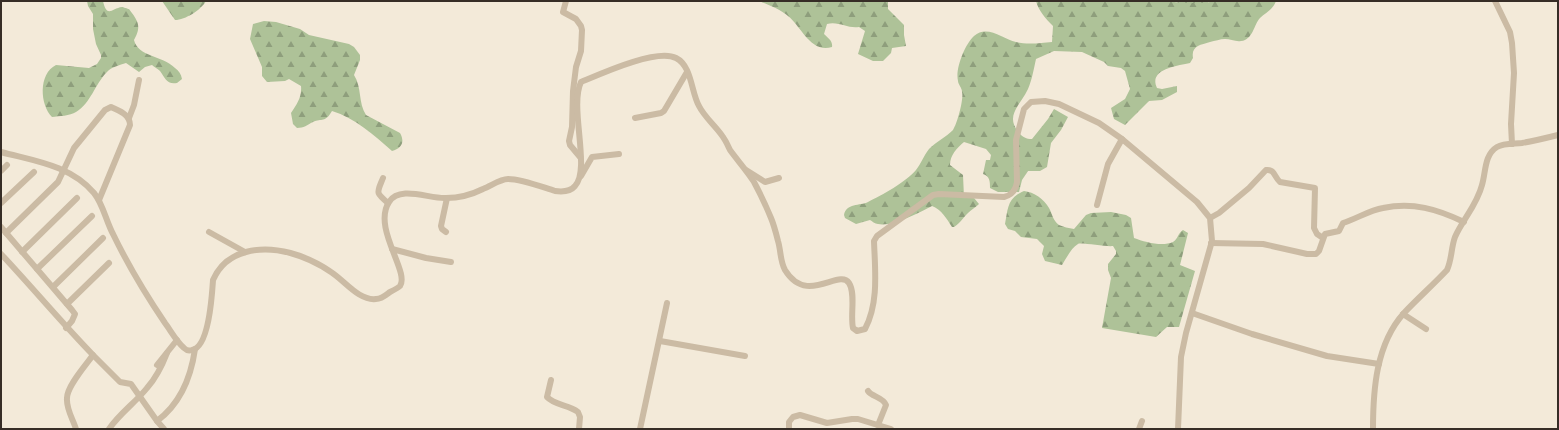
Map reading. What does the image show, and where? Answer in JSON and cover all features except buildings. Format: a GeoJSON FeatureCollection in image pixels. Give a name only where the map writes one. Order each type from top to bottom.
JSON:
{"type":"FeatureCollection","features":[{"type":"Feature","properties":{"kind":"street"},"geometry":{"type":"LineString","coordinates":[[566,1],[563,12],[576,19],[582,30],[581,51],[576,68],[573,91],[572,127],[569,141],[570,145],[580,157]]}},
{"type":"Feature","properties":{"kind":"street"},"geometry":{"type":"LineString","coordinates":[[1495,1],[1510,32],[1512,43],[1514,73],[1511,124],[1512,144]]}},
{"type":"Feature","properties":{"kind":"street"},"geometry":{"type":"LineString","coordinates":[[580,176],[580,133],[576,101],[581,82],[630,62],[668,55],[676,58],[681,61],[687,72],[698,106],[723,137],[754,182],[771,217],[782,263],[786,271],[794,281],[809,286],[821,286],[837,279],[845,280],[849,283],[852,292],[851,321],[853,328],[857,331],[864,329],[873,307],[875,290],[874,241],[876,236],[933,196],[940,194],[1004,197],[1013,193],[1018,182],[1016,140],[1024,109],[1031,102],[1045,101],[1059,104],[1099,123],[1122,139],[1197,202],[1210,218],[1212,230],[1211,243],[1181,357],[1178,429]]}},
{"type":"Feature","properties":{"kind":"street"},"geometry":{"type":"LineString","coordinates":[[635,118],[661,113],[664,111],[687,72]]}},
{"type":"Feature","properties":{"kind":"street"},"geometry":{"type":"LineString","coordinates":[[99,200],[130,125],[129,118],[134,106],[139,80]]}},
{"type":"Feature","properties":{"kind":"street"},"geometry":{"type":"LineString","coordinates":[[6,233],[54,187],[64,171],[74,148],[105,110],[111,107],[129,118]]}},
{"type":"Feature","properties":{"kind":"street"},"geometry":{"type":"LineString","coordinates":[[1373,429],[1375,382],[1388,337],[1403,314],[1447,270],[1454,240],[1479,197],[1487,159],[1491,151],[1499,146],[1558,135]]}},
{"type":"Feature","properties":{"kind":"street"},"geometry":{"type":"LineString","coordinates":[[1097,205],[1108,164],[1116,147],[1122,139]]}},
{"type":"Feature","properties":{"kind":"street"},"geometry":{"type":"LineString","coordinates":[[1,152],[44,162],[81,180],[94,192],[99,200],[112,233],[151,302],[177,340],[189,351],[195,349],[202,341],[206,333],[213,280],[216,273],[235,255],[256,250],[278,251],[306,257],[331,272],[362,296],[375,300],[380,299],[400,286],[402,280],[401,273],[385,228],[385,217],[388,203],[395,195],[403,193],[447,198],[464,197],[507,179],[562,192],[570,190],[575,186],[592,157],[619,154]]}},
{"type":"Feature","properties":{"kind":"street"},"geometry":{"type":"LineString","coordinates":[[1,171],[7,165]]}},
{"type":"Feature","properties":{"kind":"street"},"geometry":{"type":"LineString","coordinates":[[743,168],[765,182],[780,178]]}},
{"type":"Feature","properties":{"kind":"street"},"geometry":{"type":"LineString","coordinates":[[1210,218],[1249,188],[1262,173],[1266,170],[1270,170],[1273,171],[1280,182],[1315,188],[1314,228],[1317,234],[1324,238]]}},
{"type":"Feature","properties":{"kind":"street"},"geometry":{"type":"LineString","coordinates":[[1,203],[34,172]]}},
{"type":"Feature","properties":{"kind":"street"},"geometry":{"type":"LineString","coordinates":[[383,178],[378,194],[388,203]]}},
{"type":"Feature","properties":{"kind":"street"},"geometry":{"type":"LineString","coordinates":[[22,252],[77,198]]}},
{"type":"Feature","properties":{"kind":"street"},"geometry":{"type":"LineString","coordinates":[[446,232],[441,226],[447,198]]}},
{"type":"Feature","properties":{"kind":"street"},"geometry":{"type":"LineString","coordinates":[[1211,243],[1263,244],[1307,254],[1316,254],[1319,251],[1326,232],[1339,230],[1343,223],[1382,208],[1406,206],[1434,209],[1464,222]]}},
{"type":"Feature","properties":{"kind":"street"},"geometry":{"type":"LineString","coordinates":[[37,269],[92,216]]}},
{"type":"Feature","properties":{"kind":"street"},"geometry":{"type":"LineString","coordinates":[[1,227],[75,314],[72,321],[66,328]]}},
{"type":"Feature","properties":{"kind":"street"},"geometry":{"type":"LineString","coordinates":[[209,232],[245,252]]}},
{"type":"Feature","properties":{"kind":"street"},"geometry":{"type":"LineString","coordinates":[[53,287],[103,238]]}},
{"type":"Feature","properties":{"kind":"street"},"geometry":{"type":"LineString","coordinates":[[392,249],[426,258],[451,262]]}},
{"type":"Feature","properties":{"kind":"street"},"geometry":{"type":"LineString","coordinates":[[1,254],[23,277],[66,328],[120,382],[131,384],[164,429]]}},
{"type":"Feature","properties":{"kind":"street"},"geometry":{"type":"LineString","coordinates":[[67,304],[109,263]]}},
{"type":"Feature","properties":{"kind":"street"},"geometry":{"type":"LineString","coordinates":[[640,429],[667,303]]}},
{"type":"Feature","properties":{"kind":"street"},"geometry":{"type":"LineString","coordinates":[[1192,313],[1252,334],[1327,356],[1379,364]]}},
{"type":"Feature","properties":{"kind":"street"},"geometry":{"type":"LineString","coordinates":[[1403,314],[1426,328]]}},
{"type":"Feature","properties":{"kind":"street"},"geometry":{"type":"LineString","coordinates":[[157,365],[177,340]]}},
{"type":"Feature","properties":{"kind":"street"},"geometry":{"type":"LineString","coordinates":[[660,341],[745,356]]}},
{"type":"Feature","properties":{"kind":"street"},"geometry":{"type":"LineString","coordinates":[[157,421],[164,416],[177,400],[186,383],[193,364],[195,349]]}},
{"type":"Feature","properties":{"kind":"street"},"geometry":{"type":"LineString","coordinates":[[109,429],[127,407],[148,388],[161,367],[167,353]]}},
{"type":"Feature","properties":{"kind":"street"},"geometry":{"type":"LineString","coordinates":[[76,429],[68,407],[67,398],[69,390],[93,355]]}},
{"type":"Feature","properties":{"kind":"street"},"geometry":{"type":"LineString","coordinates":[[551,380],[547,397],[550,400],[568,406],[578,412],[580,417],[578,429]]}},
{"type":"Feature","properties":{"kind":"street"},"geometry":{"type":"LineString","coordinates":[[868,391],[885,401],[886,405],[878,425]]}},
{"type":"Feature","properties":{"kind":"street"},"geometry":{"type":"LineString","coordinates":[[789,429],[789,422],[797,415],[827,423],[852,419],[891,429]]}},
{"type":"Feature","properties":{"kind":"street"},"geometry":{"type":"LineString","coordinates":[[1139,429],[1142,421]]}},
{"type":"Feature","properties":{"kind":"green space"},"geometry":{"type":"Polygon","coordinates":[[[87,1],[103,1],[106,10],[108,11],[122,7],[129,9],[137,20],[138,24],[138,31],[134,40],[136,46],[145,53],[170,64],[179,71],[182,79],[177,83],[171,83],[152,65],[145,67],[139,72],[126,63],[109,70],[89,99],[76,112],[68,115],[52,117],[48,112],[43,98],[44,82],[50,69],[56,65],[89,68],[97,64],[101,58],[93,29],[93,14],[87,1]]]}},
{"type":"Feature","properties":{"kind":"green space"},"geometry":{"type":"Polygon","coordinates":[[[162,1],[206,1],[192,14],[179,20],[175,20],[162,1]]]}},
{"type":"Feature","properties":{"kind":"green space"},"geometry":{"type":"Polygon","coordinates":[[[759,1],[888,1],[888,9],[904,25],[906,46],[892,48],[891,53],[883,61],[873,61],[858,54],[865,31],[859,27],[831,23],[827,24],[824,34],[831,41],[832,47],[818,47],[807,38],[793,20],[774,7],[759,1]]]}},
{"type":"Feature","properties":{"kind":"green space"},"geometry":{"type":"Polygon","coordinates":[[[1036,1],[1170,1],[1179,3],[1208,3],[1211,1],[1276,1],[1271,9],[1260,18],[1251,35],[1245,40],[1239,41],[1223,39],[1200,45],[1193,51],[1193,58],[1190,63],[1171,67],[1160,73],[1155,82],[1157,88],[1162,89],[1177,86],[1177,92],[1162,100],[1149,101],[1125,125],[1114,119],[1111,108],[1125,99],[1130,89],[1125,71],[1121,68],[1108,66],[1104,62],[1082,52],[1054,51],[1036,59],[1029,85],[1025,95],[1015,110],[1013,121],[1019,133],[1025,138],[1032,139],[1054,109],[1068,117],[1061,130],[1051,143],[1047,167],[1040,171],[1028,171],[1022,180],[1019,192],[998,192],[990,188],[990,181],[983,174],[986,160],[990,160],[991,155],[986,149],[964,142],[956,149],[950,161],[950,165],[963,175],[964,197],[974,198],[979,204],[954,227],[952,227],[941,212],[932,206],[905,219],[884,224],[877,224],[870,220],[856,224],[845,218],[844,215],[847,208],[868,202],[887,192],[912,175],[929,149],[953,130],[962,100],[962,91],[957,76],[959,64],[967,45],[974,36],[984,31],[995,33],[1020,43],[1034,44],[1052,42],[1053,26],[1040,11],[1036,1]]]}},
{"type":"Feature","properties":{"kind":"green space"},"geometry":{"type":"Polygon","coordinates":[[[1170,1],[1211,1],[1208,3],[1179,3],[1170,1]]]}},
{"type":"Feature","properties":{"kind":"green space"},"geometry":{"type":"Polygon","coordinates":[[[264,21],[276,22],[300,29],[309,35],[349,44],[354,47],[360,55],[360,60],[354,75],[366,115],[400,133],[402,144],[392,151],[371,133],[349,118],[332,111],[325,119],[297,128],[293,124],[291,113],[300,97],[301,86],[289,79],[285,81],[267,82],[262,76],[262,67],[250,39],[253,24],[264,21]]]}},
{"type":"Feature","properties":{"kind":"green space"},"geometry":{"type":"Polygon","coordinates":[[[1024,191],[1035,194],[1042,199],[1049,208],[1055,221],[1064,227],[1074,229],[1086,215],[1091,213],[1111,212],[1126,215],[1131,218],[1134,238],[1143,241],[1164,244],[1175,241],[1183,230],[1188,233],[1180,265],[1195,271],[1179,327],[1167,327],[1156,337],[1102,328],[1111,278],[1108,270],[1108,264],[1116,254],[1116,251],[1113,246],[1078,244],[1073,248],[1062,265],[1045,261],[1042,254],[1044,246],[1037,239],[1021,237],[1015,231],[1008,229],[1005,224],[1009,204],[1014,197],[1024,191]]]}}]}
